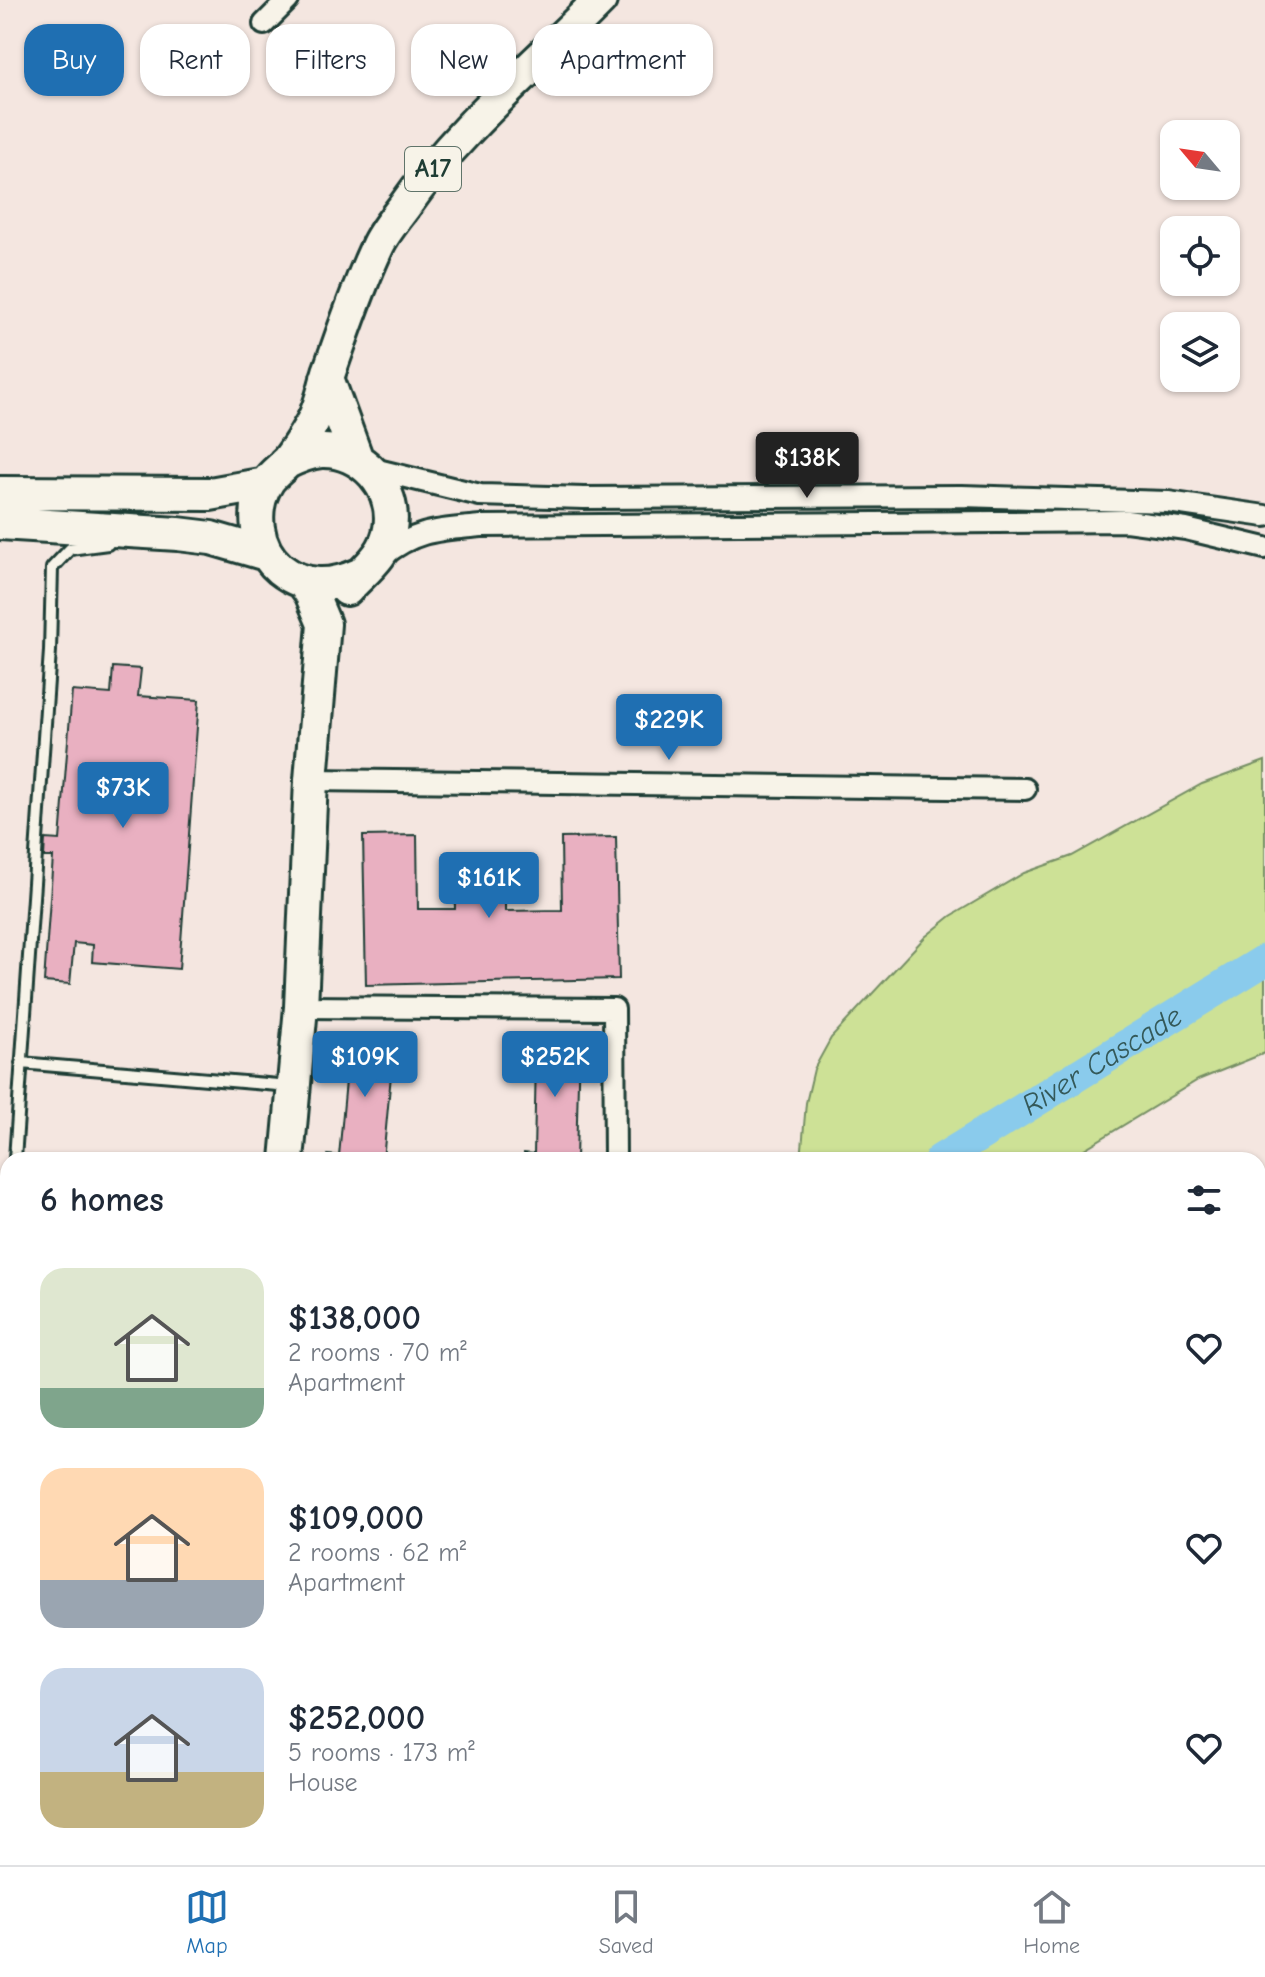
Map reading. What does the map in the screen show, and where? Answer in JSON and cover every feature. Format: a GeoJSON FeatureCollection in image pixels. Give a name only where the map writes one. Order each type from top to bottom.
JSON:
{"type":"FeatureCollection","features":[{"type":"Feature","properties":{"kind":"main road","name":"A17"},"geometry":{"type":"LineString","coordinates":[[266,554],[259,537],[259,501],[312,424],[378,244],[418,186],[461,137],[600,0]]}},
{"type":"Feature","properties":{"kind":"main road"},"geometry":{"type":"LineString","coordinates":[[324,624],[345,591],[382,551],[390,530],[390,507],[383,486],[363,464],[327,378]]}},
{"type":"Feature","properties":{"kind":"main road"},"geometry":{"type":"LineString","coordinates":[[0,493],[210,494],[276,473],[303,454],[340,452],[363,464]]}},
{"type":"Feature","properties":{"kind":"main road"},"geometry":{"type":"LineString","coordinates":[[0,523],[211,538],[266,554],[276,566],[303,582],[322,586],[341,583],[364,572]]}},
{"type":"Feature","properties":{"kind":"main road"},"geometry":{"type":"LineString","coordinates":[[288,1152],[301,1007],[311,780],[324,624],[315,600],[303,582]]}},
{"type":"Feature","properties":{"kind":"street"},"geometry":{"type":"LineString","coordinates":[[264,24],[288,0]]}},
{"type":"Feature","properties":{"kind":"street"},"geometry":{"type":"LineString","coordinates":[[363,464],[480,495],[584,498],[962,496],[1168,502],[1265,516]]}},
{"type":"Feature","properties":{"kind":"street"},"geometry":{"type":"LineString","coordinates":[[364,572],[401,542],[425,531],[481,526],[1126,521],[1186,529],[1265,548]]}},
{"type":"Feature","properties":{"kind":"street"},"geometry":{"type":"LineString","coordinates":[[311,780],[1025,789]]}},
{"type":"Feature","properties":{"kind":"street"},"geometry":{"type":"LineString","coordinates":[[301,1007],[614,1009],[615,1152]]}},
{"type":"Feature","properties":{"kind":"lane"},"geometry":{"type":"LineString","coordinates":[[15,1152],[52,568],[70,549],[178,534]]}},
{"type":"Feature","properties":{"kind":"lane"},"geometry":{"type":"LineString","coordinates":[[21,1063],[293,1086]]}},
{"type":"Feature","properties":{"kind":"green space"},"geometry":{"type":"Polygon","coordinates":[[[1265,761],[1265,1053],[1198,1080],[1079,1152],[802,1152],[806,1103],[814,1069],[831,1038],[925,937],[951,916],[1024,873],[1072,856],[1202,784],[1265,761]]]}},
{"type":"Feature","properties":{"kind":"building"},"geometry":{"type":"Polygon","coordinates":[[[113,667],[141,669],[138,696],[199,700],[179,969],[92,962],[93,945],[74,943],[70,984],[44,982],[53,857],[44,857],[45,839],[60,840],[72,691],[111,694],[113,667]]]}},
{"type":"Feature","properties":{"kind":"building"},"geometry":{"type":"Polygon","coordinates":[[[417,835],[418,909],[455,909],[454,856],[505,855],[505,911],[562,910],[561,838],[616,837],[619,979],[366,985],[363,836],[417,835]]]}},
{"type":"Feature","properties":{"kind":"building"},"geometry":{"type":"Polygon","coordinates":[[[339,1038],[394,1043],[384,1152],[339,1152],[348,1059],[337,1054],[339,1038]]]}},
{"type":"Feature","properties":{"kind":"building"},"geometry":{"type":"Polygon","coordinates":[[[524,1040],[579,1041],[576,1152],[534,1152],[536,1058],[524,1058],[524,1040]]]}},
{"type":"Feature","properties":{"kind":"waterway","name":"River Cascade"},"geometry":{"type":"LineString","coordinates":[[953,1152],[1265,960]]}}]}
